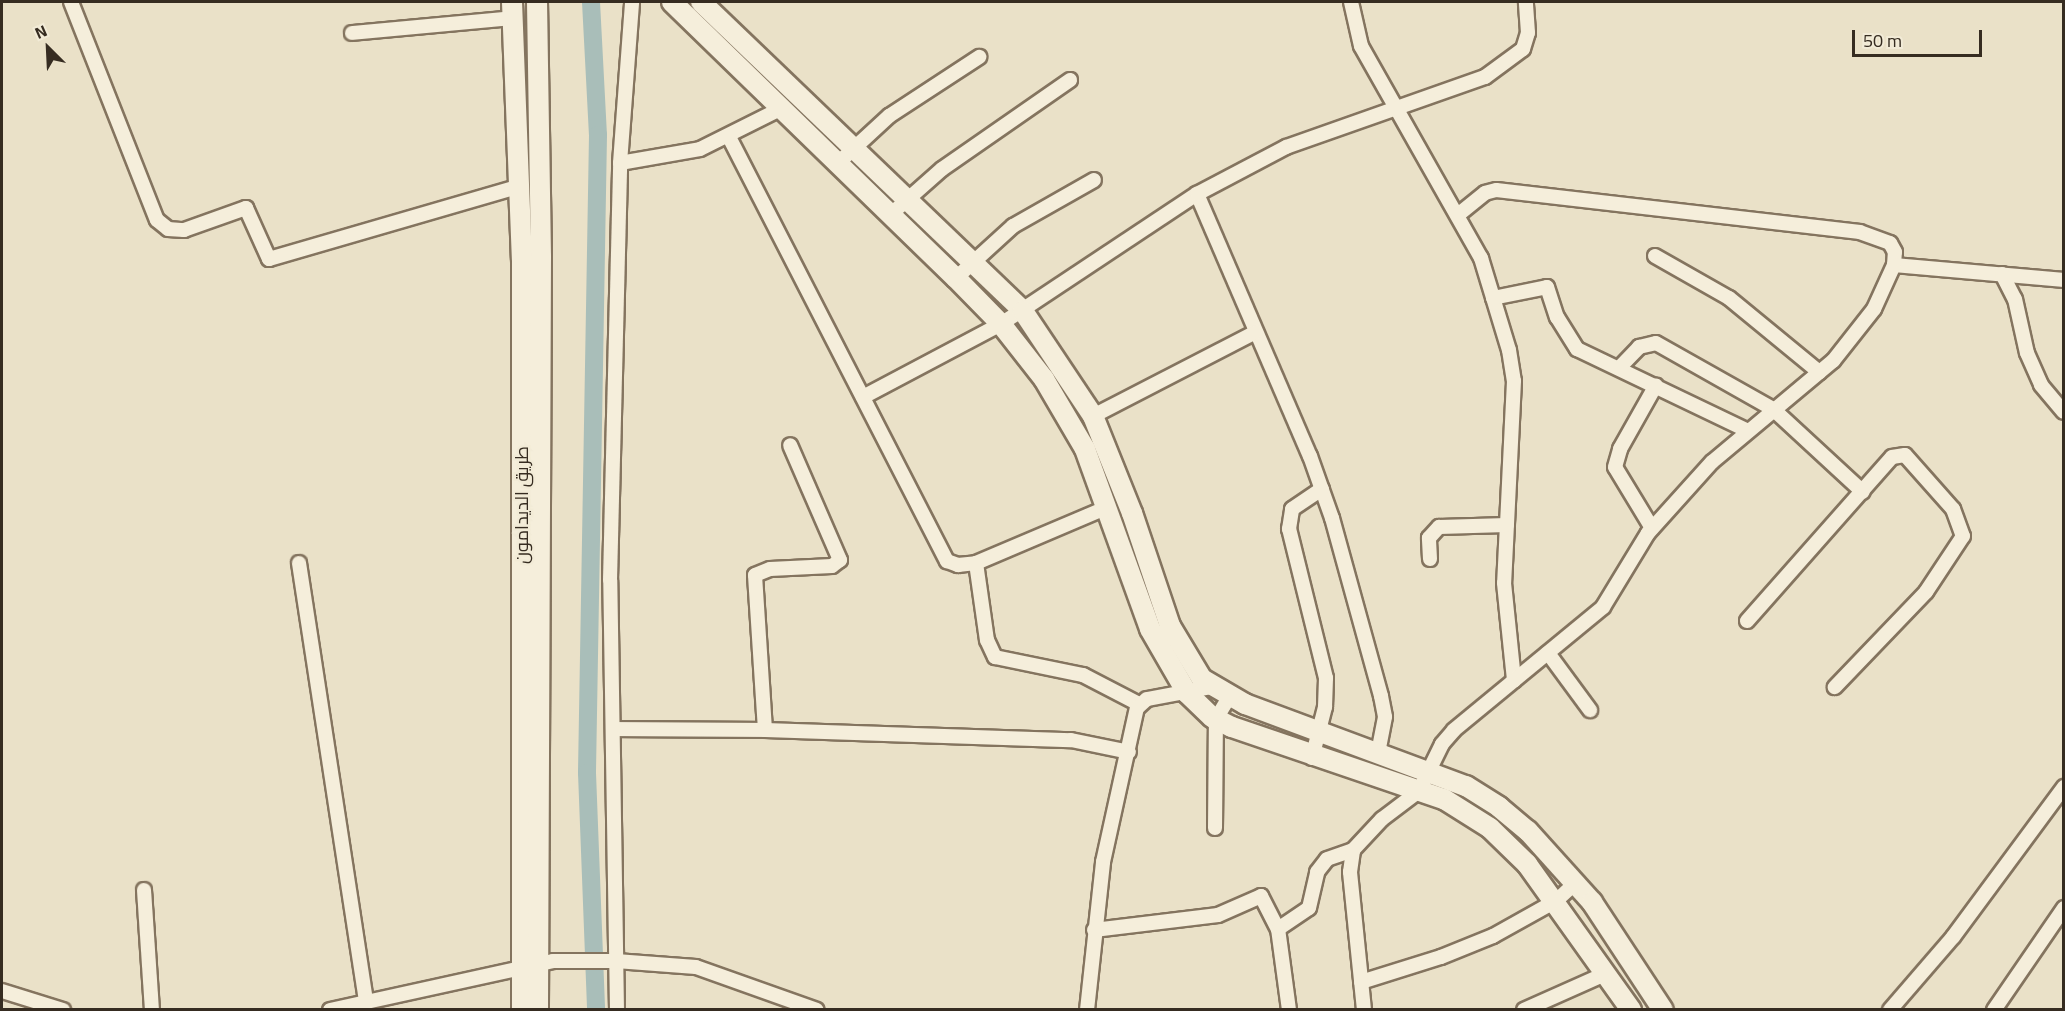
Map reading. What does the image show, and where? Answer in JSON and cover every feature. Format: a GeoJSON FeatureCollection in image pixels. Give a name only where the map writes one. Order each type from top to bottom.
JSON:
{"type":"FeatureCollection","features":[{"type":"Feature","properties":{"kind":"street"},"geometry":{"type":"LineString","coordinates":[[71,2],[157,220],[168,229],[184,230],[246,208],[269,259],[520,186]]}},
{"type":"Feature","properties":{"kind":"street","name":"طريق الديدامون"},"geometry":{"type":"LineString","coordinates":[[537,2],[532,258],[538,1010]]}},
{"type":"Feature","properties":{"kind":"street"},"geometry":{"type":"LineString","coordinates":[[617,1010],[610,580],[621,163],[632,2]]}},
{"type":"Feature","properties":{"kind":"street"},"geometry":{"type":"LineString","coordinates":[[672,2],[1001,324],[1064,411],[1108,507],[1150,629],[1187,693],[1216,718],[1312,758],[1444,799],[1490,828],[1527,864],[1556,901],[1631,1010]]}},
{"type":"Feature","properties":{"kind":"street"},"geometry":{"type":"LineString","coordinates":[[701,2],[1023,311],[1093,416],[1132,513],[1170,626],[1196,670],[1212,687],[1229,697],[1466,786],[1499,807],[1528,831],[1592,902],[1663,1010]]}},
{"type":"Feature","properties":{"kind":"street"},"geometry":{"type":"LineString","coordinates":[[1351,2],[1361,46],[1393,109],[1459,214],[1481,258],[1509,350],[1514,381],[1504,592],[1514,681]]}},
{"type":"Feature","properties":{"kind":"street"},"geometry":{"type":"LineString","coordinates":[[863,397],[1023,311],[1197,194],[1286,147],[1485,77],[1509,62],[1523,49],[1528,33],[1526,2]]}},
{"type":"Feature","properties":{"kind":"street"},"geometry":{"type":"LineString","coordinates":[[352,33],[512,10]]}},
{"type":"Feature","properties":{"kind":"street","name":"طريق الديدامون"},"geometry":{"type":"LineString","coordinates":[[512,10],[520,186],[532,258]]}},
{"type":"Feature","properties":{"kind":"street"},"geometry":{"type":"LineString","coordinates":[[837,164],[889,116],[979,57]]}},
{"type":"Feature","properties":{"kind":"street"},"geometry":{"type":"LineString","coordinates":[[890,215],[956,158],[1070,80]]}},
{"type":"Feature","properties":{"kind":"street"},"geometry":{"type":"LineString","coordinates":[[621,163],[684,154],[729,136],[780,109]]}},
{"type":"Feature","properties":{"kind":"street"},"geometry":{"type":"LineString","coordinates":[[729,136],[937,547],[947,561],[958,565],[976,563],[1108,507]]}},
{"type":"Feature","properties":{"kind":"street"},"geometry":{"type":"LineString","coordinates":[[956,278],[1013,226],[1094,180]]}},
{"type":"Feature","properties":{"kind":"street"},"geometry":{"type":"LineString","coordinates":[[1278,929],[1309,908],[1317,872],[1327,859],[1353,850],[1382,819],[1419,791],[1431,772],[1442,744],[1454,730],[1603,607],[1652,528],[1746,430],[1833,361],[1874,309],[1894,265],[1895,252],[1890,243],[1860,232],[1496,190],[1488,191],[1459,214]]}},
{"type":"Feature","properties":{"kind":"street"},"geometry":{"type":"LineString","coordinates":[[1197,194],[1322,489],[1352,581],[1385,717],[1378,752]]}},
{"type":"Feature","properties":{"kind":"street"},"geometry":{"type":"LineString","coordinates":[[1655,256],[1729,298],[1819,372]]}},
{"type":"Feature","properties":{"kind":"street"},"geometry":{"type":"LineString","coordinates":[[1894,265],[2064,280]]}},
{"type":"Feature","properties":{"kind":"street"},"geometry":{"type":"LineString","coordinates":[[2002,274],[2015,299],[2027,353],[2042,385],[2064,412]]}},
{"type":"Feature","properties":{"kind":"street"},"geometry":{"type":"LineString","coordinates":[[1493,298],[1547,287],[1557,317],[1577,349],[1620,367],[1746,430]]}},
{"type":"Feature","properties":{"kind":"street"},"geometry":{"type":"LineString","coordinates":[[1093,416],[1256,332]]}},
{"type":"Feature","properties":{"kind":"street"},"geometry":{"type":"LineString","coordinates":[[1620,367],[1639,347],[1656,343],[1773,409],[1863,492]]}},
{"type":"Feature","properties":{"kind":"street"},"geometry":{"type":"LineString","coordinates":[[1652,528],[1615,466],[1620,449],[1656,385]]}},
{"type":"Feature","properties":{"kind":"street"},"geometry":{"type":"LineString","coordinates":[[765,730],[755,575],[770,569],[832,566],[840,560],[790,445]]}},
{"type":"Feature","properties":{"kind":"street"},"geometry":{"type":"LineString","coordinates":[[1747,621],[1892,457],[1905,455],[1953,509],[1963,536],[1926,592],[1835,687]]}},
{"type":"Feature","properties":{"kind":"street"},"geometry":{"type":"LineString","coordinates":[[1312,758],[1320,731],[1326,678],[1288,529],[1292,509],[1322,489]]}},
{"type":"Feature","properties":{"kind":"street"},"geometry":{"type":"LineString","coordinates":[[1430,559],[1429,538],[1439,527],[1507,525]]}},
{"type":"Feature","properties":{"kind":"street"},"geometry":{"type":"LineString","coordinates":[[299,563],[366,999]]}},
{"type":"Feature","properties":{"kind":"street"},"geometry":{"type":"LineString","coordinates":[[976,563],[987,640],[995,657],[1083,675],[1139,705]]}},
{"type":"Feature","properties":{"kind":"street"},"geometry":{"type":"LineString","coordinates":[[1548,653],[1590,710]]}},
{"type":"Feature","properties":{"kind":"street"},"geometry":{"type":"LineString","coordinates":[[1087,1010],[1094,930],[1106,842],[1139,705],[1147,699],[1212,687]]}},
{"type":"Feature","properties":{"kind":"street"},"geometry":{"type":"LineString","coordinates":[[1215,828],[1216,718],[1229,697]]}},
{"type":"Feature","properties":{"kind":"street"},"geometry":{"type":"LineString","coordinates":[[614,729],[765,730],[1071,740],[1129,752]]}},
{"type":"Feature","properties":{"kind":"street"},"geometry":{"type":"LineString","coordinates":[[1890,1010],[1953,937],[2063,790]]}},
{"type":"Feature","properties":{"kind":"street"},"geometry":{"type":"LineString","coordinates":[[1353,850],[1350,872],[1364,1010]]}},
{"type":"Feature","properties":{"kind":"street"},"geometry":{"type":"LineString","coordinates":[[1361,982],[1441,957],[1493,936],[1556,901],[1575,883]]}},
{"type":"Feature","properties":{"kind":"street"},"geometry":{"type":"LineString","coordinates":[[144,890],[152,1010]]}},
{"type":"Feature","properties":{"kind":"street"},"geometry":{"type":"LineString","coordinates":[[1094,930],[1218,915],[1261,896],[1278,929],[1289,1010]]}},
{"type":"Feature","properties":{"kind":"street"},"geometry":{"type":"LineString","coordinates":[[1994,1010],[2064,908]]}},
{"type":"Feature","properties":{"kind":"street"},"geometry":{"type":"LineString","coordinates":[[330,1010],[366,999],[537,964],[601,961],[696,968],[810,1008]]}},
{"type":"Feature","properties":{"kind":"street","name":"طريق الديدامون"},"geometry":{"type":"LineString","coordinates":[[522,1010],[537,964]]}},
{"type":"Feature","properties":{"kind":"street"},"geometry":{"type":"LineString","coordinates":[[1524,1010],[1607,973]]}},
{"type":"Feature","properties":{"kind":"street"},"geometry":{"type":"LineString","coordinates":[[2,991],[63,1010]]}},
{"type":"Feature","properties":{"kind":"waterway"},"geometry":{"type":"LineString","coordinates":[[591,2],[598,135],[587,773],[596,1010]]}}]}
